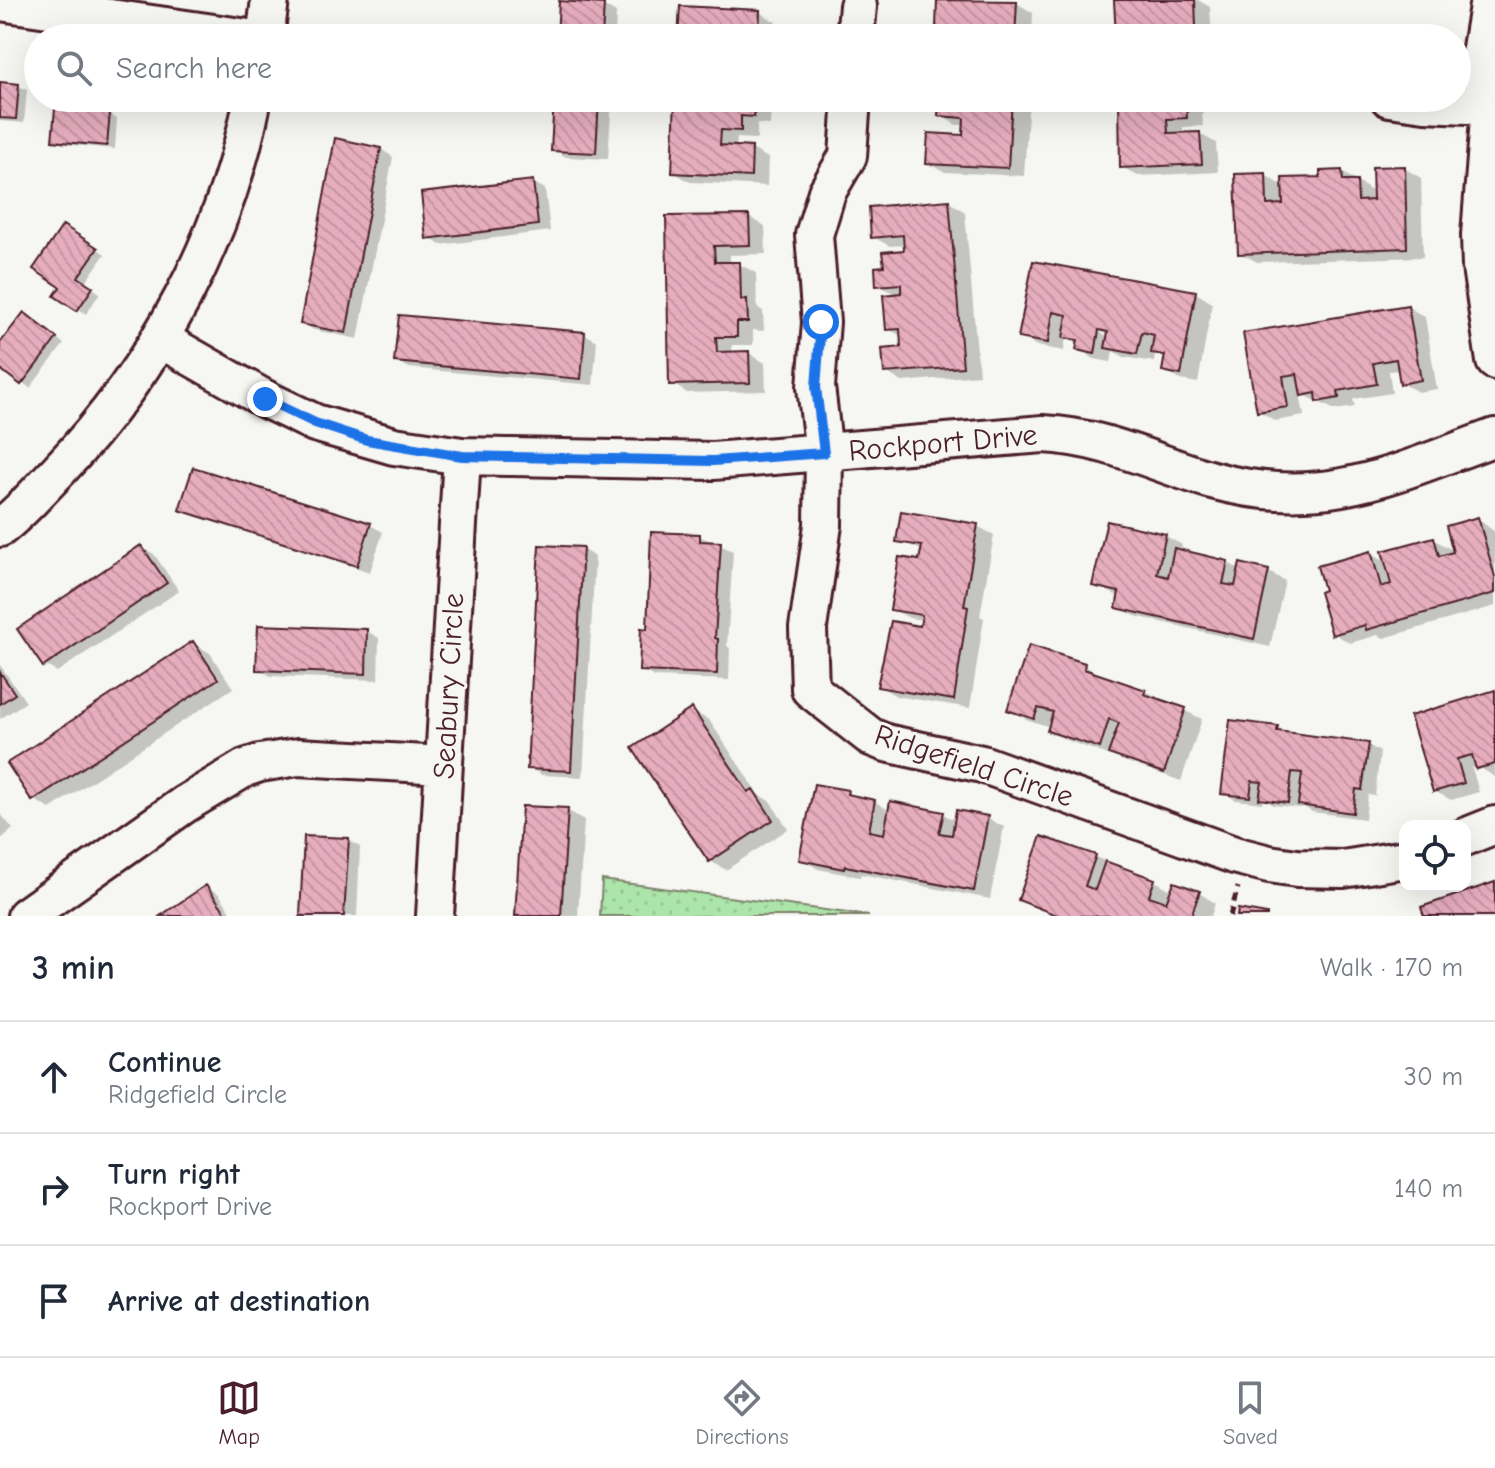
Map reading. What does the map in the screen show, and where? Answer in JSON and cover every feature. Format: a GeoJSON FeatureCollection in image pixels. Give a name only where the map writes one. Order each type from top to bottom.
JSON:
{"type":"FeatureCollection","features":[{"type":"Feature","properties":{"kind":"street"},"geometry":{"type":"LineString","coordinates":[[267,24],[270,0]]}},
{"type":"Feature","properties":{"kind":"street"},"geometry":{"type":"LineString","coordinates":[[1489,0],[1478,66],[1492,103],[1480,245],[1489,334],[1495,361]]}},
{"type":"Feature","properties":{"kind":"street"},"geometry":{"type":"LineString","coordinates":[[0,2],[152,24]]}},
{"type":"Feature","properties":{"kind":"street"},"geometry":{"type":"LineString","coordinates":[[1471,103],[1492,103]]}},
{"type":"Feature","properties":{"kind":"street"},"geometry":{"type":"LineString","coordinates":[[0,528],[16,516],[107,415],[160,339],[196,272],[226,202],[243,149],[250,112]]}},
{"type":"Feature","properties":{"kind":"street","name":"Ridgefield Circle"},"geometry":{"type":"LineString","coordinates":[[851,112],[848,156],[827,192],[814,235],[821,322],[816,387],[824,453],[820,559],[808,628],[810,689],[871,737],[982,764],[1234,855],[1297,868],[1343,869],[1399,860]]}},
{"type":"Feature","properties":{"kind":"street","name":"Rockport Drive"},"geometry":{"type":"LineString","coordinates":[[160,339],[265,399],[315,423],[394,446],[462,456],[713,461],[1018,435],[1065,435],[1114,445],[1210,479],[1251,489],[1296,493],[1327,491],[1359,484],[1495,437]]}},
{"type":"Feature","properties":{"kind":"street","name":"Seabury Circle"},"geometry":{"type":"LineString","coordinates":[[435,916],[462,456]]}},
{"type":"Feature","properties":{"kind":"street"},"geometry":{"type":"LineString","coordinates":[[26,916],[185,804],[245,768],[298,757],[444,765]]}},
{"type":"Feature","properties":{"kind":"street"},"geometry":{"type":"LineString","coordinates":[[1471,835],[1495,825]]}},
{"type":"Feature","properties":{"kind":"green space"},"geometry":{"type":"Polygon","coordinates":[[[602,880],[869,916],[600,916],[602,880]]]}},
{"type":"Feature","properties":{"kind":"building"},"geometry":{"type":"Polygon","coordinates":[[[937,0],[1017,1],[1016,24],[936,24],[937,0]]]}},
{"type":"Feature","properties":{"kind":"building"},"geometry":{"type":"Polygon","coordinates":[[[1114,0],[1195,0],[1196,24],[1115,24],[1114,0]]]}},
{"type":"Feature","properties":{"kind":"building"},"geometry":{"type":"Polygon","coordinates":[[[559,1],[604,4],[603,24],[558,24],[559,1]]]}},
{"type":"Feature","properties":{"kind":"building"},"geometry":{"type":"Polygon","coordinates":[[[680,6],[760,10],[760,24],[679,24],[680,6]]]}},
{"type":"Feature","properties":{"kind":"building"},"geometry":{"type":"Polygon","coordinates":[[[0,82],[19,84],[16,119],[0,118],[0,82]]]}},
{"type":"Feature","properties":{"kind":"building"},"geometry":{"type":"Polygon","coordinates":[[[55,112],[110,112],[107,146],[52,141],[55,112]]]}},
{"type":"Feature","properties":{"kind":"building"},"geometry":{"type":"Polygon","coordinates":[[[553,112],[598,112],[596,153],[551,151],[553,112]]]}},
{"type":"Feature","properties":{"kind":"building"},"geometry":{"type":"Polygon","coordinates":[[[674,112],[754,112],[754,117],[741,116],[741,131],[721,130],[720,145],[752,147],[751,177],[672,173],[674,112]]]}},
{"type":"Feature","properties":{"kind":"building"},"geometry":{"type":"Polygon","coordinates":[[[938,112],[1011,112],[1008,168],[926,164],[928,133],[963,135],[964,118],[938,116],[938,112]]]}},
{"type":"Feature","properties":{"kind":"building"},"geometry":{"type":"Polygon","coordinates":[[[1119,112],[1187,112],[1187,118],[1167,119],[1168,133],[1200,132],[1202,164],[1120,168],[1119,112]]]}},
{"type":"Feature","properties":{"kind":"building"},"geometry":{"type":"Polygon","coordinates":[[[335,138],[381,148],[346,333],[300,324],[335,138]]]}},
{"type":"Feature","properties":{"kind":"building"},"geometry":{"type":"Polygon","coordinates":[[[1405,166],[1407,248],[1238,254],[1235,174],[1266,173],[1267,205],[1283,204],[1282,178],[1320,177],[1320,171],[1342,170],[1343,181],[1357,181],[1358,201],[1373,200],[1372,167],[1405,166]]]}},
{"type":"Feature","properties":{"kind":"building"},"geometry":{"type":"Polygon","coordinates":[[[533,180],[538,225],[426,239],[421,193],[533,180]]]}},
{"type":"Feature","properties":{"kind":"building"},"geometry":{"type":"Polygon","coordinates":[[[949,200],[963,367],[884,373],[882,349],[901,347],[900,329],[886,330],[883,295],[901,293],[901,284],[876,286],[875,267],[884,266],[882,252],[904,250],[903,235],[871,238],[869,207],[949,200]]]}},
{"type":"Feature","properties":{"kind":"building"},"geometry":{"type":"Polygon","coordinates":[[[749,215],[750,245],[714,246],[715,262],[740,262],[741,300],[747,299],[748,322],[737,322],[737,337],[716,337],[717,352],[749,351],[750,383],[669,385],[666,216],[749,215]]]}},
{"type":"Feature","properties":{"kind":"building"},"geometry":{"type":"Polygon","coordinates":[[[63,225],[98,248],[78,277],[93,287],[77,311],[54,296],[60,287],[33,269],[63,225]]]}},
{"type":"Feature","properties":{"kind":"building"},"geometry":{"type":"Polygon","coordinates":[[[1033,261],[1196,291],[1181,375],[1162,371],[1165,355],[1151,353],[1154,335],[1142,332],[1137,354],[1105,348],[1108,332],[1099,330],[1095,354],[1076,350],[1078,340],[1063,338],[1067,315],[1053,312],[1048,343],[1018,338],[1033,261]]]}},
{"type":"Feature","properties":{"kind":"building"},"geometry":{"type":"Polygon","coordinates":[[[1408,305],[1421,380],[1400,384],[1396,359],[1373,363],[1377,384],[1338,391],[1339,398],[1317,402],[1316,393],[1301,396],[1297,374],[1283,376],[1288,407],[1257,412],[1243,333],[1408,305]]]}},
{"type":"Feature","properties":{"kind":"building"},"geometry":{"type":"Polygon","coordinates":[[[24,312],[57,338],[21,385],[0,369],[0,343],[24,312]]]}},
{"type":"Feature","properties":{"kind":"building"},"geometry":{"type":"Polygon","coordinates":[[[399,315],[585,332],[581,379],[394,362],[399,315]]]}},
{"type":"Feature","properties":{"kind":"building"},"geometry":{"type":"Polygon","coordinates":[[[193,467],[371,523],[357,566],[179,510],[193,467]]]}},
{"type":"Feature","properties":{"kind":"building"},"geometry":{"type":"Polygon","coordinates":[[[901,511],[978,524],[964,606],[968,607],[954,700],[877,687],[891,621],[920,626],[922,615],[890,610],[899,557],[919,560],[922,546],[896,542],[901,511]]]}},
{"type":"Feature","properties":{"kind":"building"},"geometry":{"type":"Polygon","coordinates":[[[1478,517],[1495,577],[1495,593],[1366,630],[1365,625],[1332,635],[1319,592],[1324,590],[1317,566],[1371,551],[1381,587],[1391,584],[1382,551],[1434,537],[1439,556],[1453,552],[1446,526],[1478,517]]]}},
{"type":"Feature","properties":{"kind":"building"},"geometry":{"type":"Polygon","coordinates":[[[1107,521],[1166,534],[1157,574],[1168,577],[1174,548],[1228,561],[1223,584],[1235,586],[1240,563],[1269,570],[1254,639],[1116,608],[1119,592],[1092,586],[1107,521]]]}},
{"type":"Feature","properties":{"kind":"building"},"geometry":{"type":"Polygon","coordinates":[[[651,532],[700,534],[700,541],[721,542],[715,638],[718,639],[717,674],[639,671],[641,628],[647,629],[651,532]]]}},
{"type":"Feature","properties":{"kind":"building"},"geometry":{"type":"Polygon","coordinates":[[[141,545],[167,583],[43,667],[17,629],[141,545]]]}},
{"type":"Feature","properties":{"kind":"building"},"geometry":{"type":"Polygon","coordinates":[[[539,545],[583,547],[571,771],[527,769],[539,545]]]}},
{"type":"Feature","properties":{"kind":"building"},"geometry":{"type":"Polygon","coordinates":[[[258,625],[367,629],[366,674],[256,670],[258,625]]]}},
{"type":"Feature","properties":{"kind":"building"},"geometry":{"type":"Polygon","coordinates":[[[193,641],[218,679],[32,801],[7,763],[193,641]]]}},
{"type":"Feature","properties":{"kind":"building"},"geometry":{"type":"Polygon","coordinates":[[[1029,645],[1085,663],[1084,669],[1146,690],[1144,694],[1186,708],[1164,773],[1108,754],[1119,723],[1109,719],[1100,748],[1047,731],[1053,712],[1038,708],[1034,719],[1007,710],[1029,645]]]}},
{"type":"Feature","properties":{"kind":"building"},"geometry":{"type":"Polygon","coordinates":[[[0,672],[15,694],[0,704],[0,672]]]}},
{"type":"Feature","properties":{"kind":"building"},"geometry":{"type":"Polygon","coordinates":[[[1495,690],[1495,764],[1476,769],[1472,755],[1457,759],[1464,783],[1433,792],[1410,716],[1495,690]]]}},
{"type":"Feature","properties":{"kind":"building"},"geometry":{"type":"Polygon","coordinates":[[[692,708],[748,792],[753,789],[773,820],[709,862],[632,748],[692,708]]]}},
{"type":"Feature","properties":{"kind":"building"},"geometry":{"type":"Polygon","coordinates":[[[1230,720],[1278,726],[1277,731],[1369,743],[1362,790],[1356,789],[1353,813],[1298,805],[1302,773],[1292,772],[1288,803],[1259,799],[1262,782],[1252,781],[1250,797],[1221,794],[1230,720]]]}},
{"type":"Feature","properties":{"kind":"building"},"geometry":{"type":"Polygon","coordinates":[[[814,784],[848,790],[847,794],[875,800],[869,831],[884,834],[890,801],[944,812],[939,833],[952,835],[956,810],[988,816],[974,891],[799,860],[814,784]]]}},
{"type":"Feature","properties":{"kind":"building"},"geometry":{"type":"Polygon","coordinates":[[[522,806],[568,808],[561,916],[515,916],[522,806]]]}},
{"type":"Feature","properties":{"kind":"building"},"geometry":{"type":"Polygon","coordinates":[[[304,836],[349,838],[344,916],[300,916],[304,836]]]}},
{"type":"Feature","properties":{"kind":"building"},"geometry":{"type":"Polygon","coordinates":[[[1041,836],[1096,855],[1085,886],[1095,890],[1105,861],[1155,879],[1149,896],[1166,902],[1174,882],[1200,891],[1191,916],[1059,916],[1018,900],[1041,836]]]}},
{"type":"Feature","properties":{"kind":"building"},"geometry":{"type":"Polygon","coordinates":[[[1495,882],[1495,916],[1424,916],[1421,907],[1495,882]]]}},
{"type":"Feature","properties":{"kind":"building"},"geometry":{"type":"Polygon","coordinates":[[[206,885],[228,916],[160,916],[206,885]]]}},
{"type":"Feature","properties":{"kind":"building"},"geometry":{"type":"Polygon","coordinates":[[[1238,909],[1267,914],[1267,916],[1237,916],[1238,909]]]}},
{"type":"Feature","properties":{"kind":"route"},"geometry":{"type":"LineString","coordinates":[[265,399],[315,423],[367,440],[462,456],[713,461],[824,453],[816,387],[821,322]]}}]}
